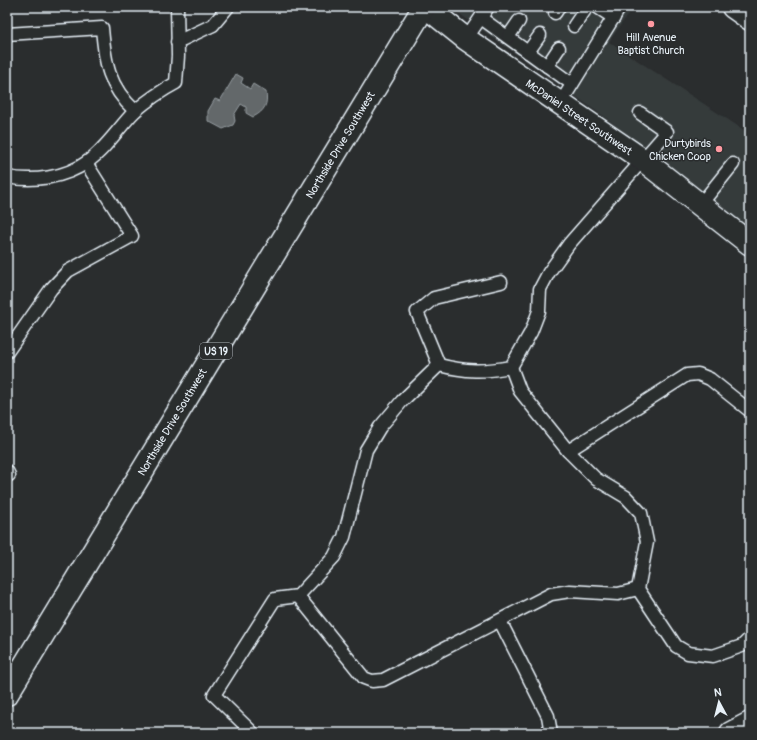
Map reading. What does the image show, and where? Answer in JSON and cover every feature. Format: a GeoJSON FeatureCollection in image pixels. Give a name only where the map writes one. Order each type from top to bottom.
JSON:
{"type":"FeatureCollection","features":[{"type":"Feature","properties":{"kind":"main road","name":"McDaniel Street Southwest"},"geometry":{"type":"LineString","coordinates":[[425,7],[466,39],[642,160],[750,244]]}},
{"type":"Feature","properties":{"kind":"main road","name":"Northside Drive Southwest"},"geometry":{"type":"LineString","coordinates":[[7,694],[425,7]]}},
{"type":"Feature","properties":{"kind":"main road"},"geometry":{"type":"LineString","coordinates":[[733,7],[750,19]]}},
{"type":"Feature","properties":{"kind":"main road"},"geometry":{"type":"LineString","coordinates":[[731,733],[750,723]]}},
{"type":"Feature","properties":{"kind":"lane"},"geometry":{"type":"LineString","coordinates":[[7,177],[39,179],[64,173],[86,163],[135,111],[154,96],[176,83],[178,56],[177,7]]}},
{"type":"Feature","properties":{"kind":"lane"},"geometry":{"type":"LineString","coordinates":[[177,42],[213,25],[228,7]]}},
{"type":"Feature","properties":{"kind":"lane"},"geometry":{"type":"LineString","coordinates":[[466,39],[488,7]]}},
{"type":"Feature","properties":{"kind":"lane"},"geometry":{"type":"LineString","coordinates":[[574,26],[587,7]]}},
{"type":"Feature","properties":{"kind":"lane"},"geometry":{"type":"LineString","coordinates":[[597,7],[614,18]]}},
{"type":"Feature","properties":{"kind":"lane"},"geometry":{"type":"LineString","coordinates":[[560,104],[620,7]]}},
{"type":"Feature","properties":{"kind":"lane"},"geometry":{"type":"LineString","coordinates":[[481,18],[572,84]]}},
{"type":"Feature","properties":{"kind":"lane"},"geometry":{"type":"LineString","coordinates":[[508,37],[519,21]]}},
{"type":"Feature","properties":{"kind":"lane"},"geometry":{"type":"LineString","coordinates":[[7,34],[102,28],[104,56],[112,84],[122,99],[135,111]]}},
{"type":"Feature","properties":{"kind":"lane"},"geometry":{"type":"LineString","coordinates":[[528,52],[540,35]]}},
{"type":"Feature","properties":{"kind":"lane"},"geometry":{"type":"LineString","coordinates":[[547,66],[559,48]]}},
{"type":"Feature","properties":{"kind":"lane"},"geometry":{"type":"LineString","coordinates":[[510,368],[531,332],[539,311],[540,289],[549,272],[569,244],[667,132],[640,113]]}},
{"type":"Feature","properties":{"kind":"lane"},"geometry":{"type":"LineString","coordinates":[[7,352],[51,289],[68,271],[132,236],[86,163]]}},
{"type":"Feature","properties":{"kind":"lane"},"geometry":{"type":"LineString","coordinates":[[700,204],[732,164]]}},
{"type":"Feature","properties":{"kind":"lane"},"geometry":{"type":"LineString","coordinates":[[439,365],[417,312],[434,298],[501,282]]}},
{"type":"Feature","properties":{"kind":"lane"},"geometry":{"type":"LineString","coordinates":[[439,365],[462,371],[485,372],[510,368]]}},
{"type":"Feature","properties":{"kind":"lane"},"geometry":{"type":"LineString","coordinates":[[252,733],[214,695],[275,599],[298,596],[334,557],[344,537],[366,450],[380,427],[402,401],[439,365]]}},
{"type":"Feature","properties":{"kind":"lane"},"geometry":{"type":"LineString","coordinates":[[510,368],[520,391],[568,451],[596,479],[626,497],[641,513],[647,542],[638,589],[676,646],[688,653],[713,656],[742,646],[750,638]]}},
{"type":"Feature","properties":{"kind":"lane"},"geometry":{"type":"LineString","coordinates":[[568,451],[687,375],[698,374],[710,379],[750,410]]}},
{"type":"Feature","properties":{"kind":"lane"},"geometry":{"type":"LineString","coordinates":[[298,596],[364,678],[372,681],[383,680],[551,594],[570,591],[618,594],[638,589]]}},
{"type":"Feature","properties":{"kind":"lane"},"geometry":{"type":"LineString","coordinates":[[500,621],[548,716],[551,733]]}},
{"type":"Feature","properties":{"kind":"shaded area"},"geometry":{"type":"Polygon","coordinates":[[[460,7],[633,7],[609,42],[750,134],[750,230],[603,116],[457,12],[460,7]]]}},
{"type":"Feature","properties":{"kind":"shaded area"},"geometry":{"type":"Polygon","coordinates":[[[236,74],[243,78],[241,83],[250,89],[253,84],[266,92],[266,104],[263,110],[253,117],[246,113],[246,107],[241,104],[234,115],[235,121],[233,125],[223,129],[208,121],[208,111],[215,99],[220,101],[236,74]]]}},
{"type":"Feature","properties":{"kind":"place","name":"Hill Avenue Baptist Church"},"geometry":{"type":"Point","coordinates":[651,24]}},
{"type":"Feature","properties":{"kind":"place","name":"Durtybirds Chicken Coop"},"geometry":{"type":"Point","coordinates":[719,149]}}]}
